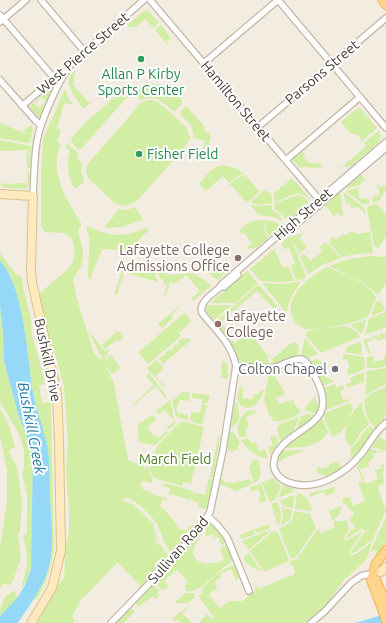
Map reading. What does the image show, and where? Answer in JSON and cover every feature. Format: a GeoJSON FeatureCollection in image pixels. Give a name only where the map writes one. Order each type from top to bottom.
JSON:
{"type":"FeatureCollection","features":[{"type":"Feature","properties":{"kind":"main road"},"geometry":{"type":"LineString","coordinates":[[382,0],[386,5]]}},
{"type":"Feature","properties":{"kind":"main road"},"geometry":{"type":"LineString","coordinates":[[385,617],[372,583],[376,563],[386,550]]}},
{"type":"Feature","properties":{"kind":"main road"},"geometry":{"type":"LineString","coordinates":[[373,575],[386,604]]}},
{"type":"Feature","properties":{"kind":"street"},"geometry":{"type":"LineString","coordinates":[[26,0],[1,18],[54,78]]}},
{"type":"Feature","properties":{"kind":"street"},"geometry":{"type":"LineString","coordinates":[[41,0],[84,51]]}},
{"type":"Feature","properties":{"kind":"street","name":"West Pierce Street"},"geometry":{"type":"LineString","coordinates":[[22,106],[54,78],[61,73],[65,73],[72,63],[84,51],[144,0]]}},
{"type":"Feature","properties":{"kind":"street","name":"Hamilton Street"},"geometry":{"type":"LineString","coordinates":[[150,0],[321,201]]}},
{"type":"Feature","properties":{"kind":"street"},"geometry":{"type":"LineString","coordinates":[[204,63],[278,0],[386,128]]}},
{"type":"Feature","properties":{"kind":"street","name":"Parsons Street"},"geometry":{"type":"LineString","coordinates":[[258,127],[386,18]]}},
{"type":"Feature","properties":{"kind":"street"},"geometry":{"type":"LineString","coordinates":[[0,194],[33,196],[37,140],[41,125],[65,73]]}},
{"type":"Feature","properties":{"kind":"street"},"geometry":{"type":"LineString","coordinates":[[0,80],[22,106],[41,125]]}},
{"type":"Feature","properties":{"kind":"street"},"geometry":{"type":"LineString","coordinates":[[286,160],[360,97]]}},
{"type":"Feature","properties":{"kind":"street","name":"High Street"},"geometry":{"type":"LineString","coordinates":[[201,309],[203,303],[220,287],[224,287],[386,142]]}},
{"type":"Feature","properties":{"kind":"street","name":"High Street"},"geometry":{"type":"LineString","coordinates":[[321,201],[386,148]]}},
{"type":"Feature","properties":{"kind":"street","name":"Bushkill Drive"},"geometry":{"type":"LineString","coordinates":[[31,623],[52,588],[60,551],[58,412],[54,378],[32,282],[33,196]]}},
{"type":"Feature","properties":{"kind":"street","name":"Sullivan Road"},"geometry":{"type":"LineString","coordinates":[[111,623],[174,558],[208,516],[211,508],[220,465],[236,366],[233,354],[228,345],[203,314],[201,309]]}},
{"type":"Feature","properties":{"kind":"street"},"geometry":{"type":"LineString","coordinates":[[236,366],[269,368],[297,359],[304,360],[320,388],[322,406],[320,414],[315,421],[282,447],[276,455],[273,466],[276,474],[281,479],[294,485],[308,486],[338,475],[358,458],[377,431],[386,423]]}},
{"type":"Feature","properties":{"kind":"street"},"geometry":{"type":"LineString","coordinates":[[208,516],[227,537],[249,591]]}},
{"type":"Feature","properties":{"kind":"street"},"geometry":{"type":"LineString","coordinates":[[311,623],[328,608],[351,583],[361,576],[373,575],[381,572],[386,567]]}},
{"type":"Feature","properties":{"kind":"green space"},"geometry":{"type":"Polygon","coordinates":[[[147,9],[159,23],[153,28],[145,19],[136,27],[129,27],[127,25],[147,9]]]}},
{"type":"Feature","properties":{"kind":"green space"},"geometry":{"type":"Polygon","coordinates":[[[161,25],[171,38],[166,42],[169,45],[168,46],[155,30],[161,25]]]}},
{"type":"Feature","properties":{"kind":"green space"},"geometry":{"type":"Polygon","coordinates":[[[75,71],[73,85],[90,104],[83,109],[69,85],[69,80],[75,71]]]}},
{"type":"Feature","properties":{"kind":"green space"},"geometry":{"type":"Polygon","coordinates":[[[149,84],[163,86],[175,93],[182,100],[182,104],[174,112],[167,105],[155,98],[146,98],[141,100],[134,94],[141,87],[149,84]]]}},
{"type":"Feature","properties":{"kind":"green space"},"geometry":{"type":"Polygon","coordinates":[[[55,85],[40,118],[29,106],[34,103],[38,108],[46,102],[42,97],[36,103],[35,102],[51,88],[50,86],[55,85]]]}},
{"type":"Feature","properties":{"kind":"green space"},"geometry":{"type":"Polygon","coordinates":[[[65,89],[68,98],[74,105],[64,103],[57,129],[61,130],[57,142],[61,144],[57,164],[58,175],[65,195],[81,223],[81,227],[78,228],[83,261],[73,280],[76,296],[94,354],[101,360],[107,355],[105,364],[110,354],[121,368],[112,374],[106,366],[114,384],[128,460],[148,469],[153,480],[152,483],[142,481],[140,486],[143,487],[143,490],[151,492],[151,494],[168,499],[163,499],[160,507],[164,509],[177,525],[177,528],[187,531],[189,527],[196,524],[172,553],[164,543],[156,523],[149,515],[131,499],[122,498],[124,501],[130,503],[129,505],[132,503],[154,524],[156,545],[160,544],[169,557],[139,588],[139,584],[116,561],[121,556],[115,561],[117,563],[84,597],[83,596],[72,617],[75,623],[36,623],[53,596],[58,584],[64,578],[66,546],[69,530],[66,471],[68,441],[64,386],[38,297],[40,293],[69,268],[75,253],[72,238],[64,233],[45,232],[41,227],[43,139],[65,89]]]}},
{"type":"Feature","properties":{"kind":"green space"},"geometry":{"type":"Polygon","coordinates":[[[122,91],[128,96],[81,149],[78,149],[71,142],[73,137],[101,108],[122,91]]]}},
{"type":"Feature","properties":{"kind":"green space","name":"Fisher Field"},"geometry":{"type":"Polygon","coordinates":[[[152,100],[158,102],[184,125],[187,128],[189,136],[191,136],[185,147],[138,200],[127,206],[116,204],[89,179],[86,173],[87,165],[141,103],[152,100]]]}},
{"type":"Feature","properties":{"kind":"green space"},"geometry":{"type":"Polygon","coordinates":[[[185,107],[188,108],[204,126],[204,130],[211,135],[209,146],[206,145],[205,149],[203,148],[205,141],[193,138],[193,130],[180,114],[185,107]]]}},
{"type":"Feature","properties":{"kind":"green space"},"geometry":{"type":"Polygon","coordinates":[[[359,107],[377,128],[362,141],[358,135],[350,133],[341,122],[359,107]]]}},
{"type":"Feature","properties":{"kind":"green space"},"geometry":{"type":"Polygon","coordinates":[[[0,123],[29,135],[23,131],[31,125],[34,130],[30,142],[27,143],[0,138],[0,123]]]}},
{"type":"Feature","properties":{"kind":"green space"},"geometry":{"type":"Polygon","coordinates":[[[378,131],[381,136],[379,141],[377,141],[378,143],[350,167],[333,166],[343,166],[366,146],[364,143],[378,131]]]}},
{"type":"Feature","properties":{"kind":"green space"},"geometry":{"type":"Polygon","coordinates":[[[0,140],[31,146],[30,169],[27,168],[26,151],[28,151],[28,162],[29,150],[0,151],[0,140]]]}},
{"type":"Feature","properties":{"kind":"green space"},"geometry":{"type":"Polygon","coordinates":[[[67,144],[78,153],[77,158],[82,164],[81,171],[84,182],[75,189],[68,171],[70,151],[65,147],[67,144]]]}},
{"type":"Feature","properties":{"kind":"green space"},"geometry":{"type":"Polygon","coordinates":[[[304,147],[306,147],[302,150],[305,154],[303,156],[309,163],[322,163],[321,168],[299,167],[292,159],[304,147]]]}},
{"type":"Feature","properties":{"kind":"green space"},"geometry":{"type":"Polygon","coordinates":[[[218,166],[232,167],[244,174],[238,176],[229,183],[223,176],[206,191],[199,184],[210,171],[218,166]]]}},
{"type":"Feature","properties":{"kind":"green space"},"geometry":{"type":"Polygon","coordinates":[[[27,170],[29,172],[30,179],[26,189],[4,188],[1,186],[0,182],[2,184],[28,183],[27,170]]]}},
{"type":"Feature","properties":{"kind":"green space"},"geometry":{"type":"Polygon","coordinates":[[[245,175],[260,191],[247,203],[230,184],[239,177],[245,175]]]}},
{"type":"Feature","properties":{"kind":"green space"},"geometry":{"type":"Polygon","coordinates":[[[361,175],[365,179],[361,185],[346,188],[361,175]]]}},
{"type":"Feature","properties":{"kind":"green space"},"geometry":{"type":"Polygon","coordinates":[[[291,179],[294,180],[311,201],[301,194],[292,194],[274,203],[274,193],[291,179]]]}},
{"type":"Feature","properties":{"kind":"green space"},"geometry":{"type":"Polygon","coordinates":[[[377,184],[381,187],[384,185],[386,189],[379,201],[373,203],[372,198],[380,195],[377,184]]]}},
{"type":"Feature","properties":{"kind":"green space"},"geometry":{"type":"Polygon","coordinates":[[[362,187],[358,189],[360,199],[369,199],[369,204],[362,204],[346,191],[362,187]]]}},
{"type":"Feature","properties":{"kind":"green space"},"geometry":{"type":"Polygon","coordinates":[[[263,191],[267,191],[271,194],[272,203],[260,205],[250,203],[263,191]]]}},
{"type":"Feature","properties":{"kind":"green space"},"geometry":{"type":"Polygon","coordinates":[[[340,192],[343,215],[341,217],[338,213],[334,216],[325,205],[340,192]]]}},
{"type":"Feature","properties":{"kind":"green space"},"geometry":{"type":"Polygon","coordinates":[[[344,192],[363,207],[366,213],[364,214],[363,210],[360,210],[359,207],[351,208],[350,203],[346,204],[344,192]]]}},
{"type":"Feature","properties":{"kind":"green space"},"geometry":{"type":"Polygon","coordinates":[[[297,195],[302,196],[309,202],[289,220],[287,220],[274,208],[274,204],[297,195]]]}},
{"type":"Feature","properties":{"kind":"green space"},"geometry":{"type":"Polygon","coordinates":[[[375,204],[378,205],[386,215],[386,236],[378,249],[374,245],[367,209],[369,206],[375,204]]]}},
{"type":"Feature","properties":{"kind":"green space"},"geometry":{"type":"Polygon","coordinates":[[[250,205],[272,205],[272,209],[275,211],[274,213],[277,213],[283,221],[273,217],[259,215],[250,205]]]}},
{"type":"Feature","properties":{"kind":"green space"},"geometry":{"type":"Polygon","coordinates":[[[135,207],[143,220],[121,227],[106,228],[106,225],[118,209],[126,210],[135,207]]]}},
{"type":"Feature","properties":{"kind":"green space"},"geometry":{"type":"Polygon","coordinates":[[[263,220],[267,239],[255,248],[246,248],[252,243],[244,233],[242,234],[239,231],[249,222],[263,220]]]}},
{"type":"Feature","properties":{"kind":"green space"},"geometry":{"type":"Polygon","coordinates":[[[264,220],[276,222],[282,226],[268,237],[264,220]]]}},
{"type":"Feature","properties":{"kind":"green space"},"geometry":{"type":"Polygon","coordinates":[[[88,226],[95,230],[117,235],[132,233],[147,227],[148,230],[137,242],[132,251],[102,249],[90,279],[88,278],[88,273],[90,245],[86,228],[88,226]]]}},
{"type":"Feature","properties":{"kind":"green space"},"geometry":{"type":"Polygon","coordinates":[[[351,231],[357,234],[370,232],[373,253],[342,257],[329,243],[332,236],[336,240],[343,233],[345,236],[351,231]]]}},
{"type":"Feature","properties":{"kind":"green space"},"geometry":{"type":"Polygon","coordinates":[[[304,233],[299,238],[307,246],[303,251],[300,248],[302,251],[299,254],[294,242],[292,241],[306,276],[304,279],[298,280],[296,279],[291,267],[295,263],[289,248],[284,249],[281,243],[287,238],[304,233]]]}},
{"type":"Feature","properties":{"kind":"green space"},"geometry":{"type":"Polygon","coordinates":[[[325,243],[328,244],[341,258],[322,265],[308,274],[300,256],[304,254],[310,261],[323,251],[319,247],[325,243]]]}},
{"type":"Feature","properties":{"kind":"green space"},"geometry":{"type":"Polygon","coordinates":[[[274,249],[283,268],[287,266],[289,267],[294,281],[261,281],[250,269],[274,249]]]}},
{"type":"Feature","properties":{"kind":"green space"},"geometry":{"type":"Polygon","coordinates":[[[0,253],[16,274],[22,277],[24,292],[31,318],[32,336],[45,384],[39,385],[42,403],[51,402],[54,550],[50,569],[38,598],[33,600],[48,571],[52,552],[48,450],[33,392],[19,302],[10,274],[0,261],[0,253]]]}},
{"type":"Feature","properties":{"kind":"green space"},"geometry":{"type":"Polygon","coordinates":[[[211,255],[214,258],[212,260],[220,270],[227,264],[227,272],[218,280],[203,270],[195,268],[211,255]]]}},
{"type":"Feature","properties":{"kind":"green space"},"geometry":{"type":"Polygon","coordinates":[[[371,256],[386,257],[386,284],[378,295],[361,281],[329,266],[349,259],[371,256]]]}},
{"type":"Feature","properties":{"kind":"green space"},"geometry":{"type":"Polygon","coordinates":[[[138,263],[153,269],[158,282],[124,272],[117,295],[114,294],[124,265],[138,263]]]}},
{"type":"Feature","properties":{"kind":"green space"},"geometry":{"type":"Polygon","coordinates":[[[327,267],[347,275],[361,283],[372,292],[376,298],[366,318],[326,328],[311,330],[305,329],[295,322],[292,316],[292,301],[307,281],[327,267]]]}},
{"type":"Feature","properties":{"kind":"green space"},"geometry":{"type":"Polygon","coordinates":[[[156,270],[170,275],[192,273],[206,281],[211,286],[193,301],[191,299],[200,291],[186,275],[175,284],[170,282],[165,296],[167,285],[163,284],[164,280],[161,279],[156,270]]]}},
{"type":"Feature","properties":{"kind":"green space"},"geometry":{"type":"Polygon","coordinates":[[[247,271],[257,282],[257,284],[235,303],[210,303],[247,271]]]}},
{"type":"Feature","properties":{"kind":"green space"},"geometry":{"type":"Polygon","coordinates":[[[301,281],[290,300],[287,313],[262,283],[284,284],[301,281]]]}},
{"type":"Feature","properties":{"kind":"green space"},"geometry":{"type":"Polygon","coordinates":[[[258,285],[277,306],[274,309],[257,291],[221,322],[230,333],[225,335],[214,323],[258,285]]]}},
{"type":"Feature","properties":{"kind":"green space"},"geometry":{"type":"Polygon","coordinates":[[[379,300],[386,310],[371,316],[376,302],[379,300]]]}},
{"type":"Feature","properties":{"kind":"green space"},"geometry":{"type":"Polygon","coordinates":[[[184,302],[171,316],[173,318],[162,328],[158,324],[184,302]]]}},
{"type":"Feature","properties":{"kind":"green space"},"geometry":{"type":"Polygon","coordinates":[[[208,305],[232,305],[214,320],[206,311],[206,307],[208,305]]]}},
{"type":"Feature","properties":{"kind":"green space"},"geometry":{"type":"Polygon","coordinates":[[[0,306],[4,361],[18,413],[33,455],[32,563],[27,581],[21,588],[27,559],[23,536],[27,532],[27,495],[22,472],[24,468],[24,450],[19,434],[0,402],[0,306]]]}},
{"type":"Feature","properties":{"kind":"green space"},"geometry":{"type":"Polygon","coordinates":[[[386,312],[386,327],[365,335],[369,319],[386,312]]]}},
{"type":"Feature","properties":{"kind":"green space"},"geometry":{"type":"Polygon","coordinates":[[[184,313],[191,322],[179,333],[181,336],[148,364],[139,352],[184,313]]]}},
{"type":"Feature","properties":{"kind":"green space"},"geometry":{"type":"Polygon","coordinates":[[[365,320],[362,334],[350,325],[365,320]]]}},
{"type":"Feature","properties":{"kind":"green space"},"geometry":{"type":"Polygon","coordinates":[[[345,326],[356,331],[360,337],[321,353],[305,334],[308,331],[345,326]]]}},
{"type":"Feature","properties":{"kind":"green space"},"geometry":{"type":"Polygon","coordinates":[[[88,330],[105,351],[108,349],[110,351],[102,358],[88,330]]]}},
{"type":"Feature","properties":{"kind":"green space"},"geometry":{"type":"Polygon","coordinates":[[[118,331],[124,337],[118,342],[116,340],[105,349],[102,345],[118,331]]]}},
{"type":"Feature","properties":{"kind":"green space"},"geometry":{"type":"Polygon","coordinates":[[[385,332],[386,338],[377,341],[376,338],[367,342],[371,354],[369,354],[363,340],[370,338],[373,339],[372,337],[377,335],[380,337],[380,334],[385,332]]]}},
{"type":"Feature","properties":{"kind":"green space"},"geometry":{"type":"Polygon","coordinates":[[[245,334],[250,339],[253,337],[269,357],[267,359],[270,365],[248,364],[241,362],[238,359],[230,341],[232,340],[235,343],[245,334]]]}},
{"type":"Feature","properties":{"kind":"green space"},"geometry":{"type":"Polygon","coordinates":[[[183,338],[184,340],[185,338],[191,340],[163,364],[159,359],[163,355],[165,356],[165,353],[170,349],[171,351],[173,349],[172,347],[176,344],[178,345],[178,342],[183,338]]]}},
{"type":"Feature","properties":{"kind":"green space"},"geometry":{"type":"Polygon","coordinates":[[[305,338],[318,354],[308,358],[301,355],[305,338]]]}},
{"type":"Feature","properties":{"kind":"green space"},"geometry":{"type":"Polygon","coordinates":[[[361,341],[362,355],[345,352],[347,347],[361,341]]]}},
{"type":"Feature","properties":{"kind":"green space"},"geometry":{"type":"Polygon","coordinates":[[[295,342],[299,347],[297,356],[279,363],[273,363],[271,360],[291,343],[295,342]]]}},
{"type":"Feature","properties":{"kind":"green space"},"geometry":{"type":"Polygon","coordinates":[[[344,354],[364,357],[365,369],[347,376],[348,368],[350,367],[347,360],[342,358],[344,354]]]}},
{"type":"Feature","properties":{"kind":"green space"},"geometry":{"type":"Polygon","coordinates":[[[386,355],[386,366],[367,368],[367,357],[372,356],[375,362],[384,359],[384,356],[386,355]]]}},
{"type":"Feature","properties":{"kind":"green space"},"geometry":{"type":"Polygon","coordinates":[[[316,359],[324,363],[322,368],[325,377],[333,380],[333,382],[322,386],[309,362],[316,359]]]}},
{"type":"Feature","properties":{"kind":"green space"},"geometry":{"type":"Polygon","coordinates":[[[157,360],[164,369],[155,376],[164,386],[176,377],[163,387],[147,368],[157,360]]]}},
{"type":"Feature","properties":{"kind":"green space"},"geometry":{"type":"Polygon","coordinates":[[[222,361],[227,363],[228,379],[221,378],[222,361]]]}},
{"type":"Feature","properties":{"kind":"green space"},"geometry":{"type":"Polygon","coordinates":[[[284,368],[284,372],[277,375],[275,378],[285,394],[276,398],[279,404],[293,400],[295,405],[301,411],[296,416],[289,419],[274,421],[269,414],[264,400],[269,373],[284,368]]]}},
{"type":"Feature","properties":{"kind":"green space"},"geometry":{"type":"Polygon","coordinates":[[[386,368],[386,382],[384,385],[365,395],[367,371],[386,368]]]}},
{"type":"Feature","properties":{"kind":"green space"},"geometry":{"type":"Polygon","coordinates":[[[364,372],[364,382],[348,388],[346,384],[352,382],[350,378],[364,372]]]}},
{"type":"Feature","properties":{"kind":"green space"},"geometry":{"type":"Polygon","coordinates":[[[149,373],[167,397],[165,398],[156,386],[134,405],[133,404],[154,385],[146,376],[149,373]]]}},
{"type":"Feature","properties":{"kind":"green space"},"geometry":{"type":"Polygon","coordinates":[[[335,384],[336,388],[343,385],[344,389],[340,392],[343,400],[348,399],[349,401],[323,411],[323,388],[335,384]]]}},
{"type":"Feature","properties":{"kind":"green space"},"geometry":{"type":"Polygon","coordinates":[[[240,386],[243,388],[242,398],[253,399],[254,394],[258,394],[261,390],[264,391],[259,401],[252,407],[248,408],[244,407],[237,399],[240,386]]]}},
{"type":"Feature","properties":{"kind":"green space"},"geometry":{"type":"Polygon","coordinates":[[[386,386],[385,422],[376,430],[367,417],[364,401],[371,393],[386,386]]]}},
{"type":"Feature","properties":{"kind":"green space"},"geometry":{"type":"Polygon","coordinates":[[[183,392],[190,393],[189,401],[179,400],[179,404],[177,404],[177,413],[188,415],[188,419],[186,420],[176,416],[172,401],[183,392]]]}},
{"type":"Feature","properties":{"kind":"green space"},"geometry":{"type":"Polygon","coordinates":[[[192,393],[210,395],[208,403],[202,403],[202,399],[192,398],[192,393]]]}},
{"type":"Feature","properties":{"kind":"green space"},"geometry":{"type":"Polygon","coordinates":[[[315,397],[319,408],[317,414],[305,410],[306,406],[315,397]]]}},
{"type":"Feature","properties":{"kind":"green space"},"geometry":{"type":"Polygon","coordinates":[[[170,400],[175,423],[174,426],[168,429],[166,428],[174,422],[173,419],[165,410],[159,414],[156,411],[170,400]]]}},
{"type":"Feature","properties":{"kind":"green space"},"geometry":{"type":"Polygon","coordinates":[[[235,400],[239,412],[239,419],[230,427],[235,400]]]}},
{"type":"Feature","properties":{"kind":"green space"},"geometry":{"type":"Polygon","coordinates":[[[361,402],[363,412],[369,424],[361,432],[354,444],[350,446],[345,436],[347,424],[353,412],[361,402]]]}},
{"type":"Feature","properties":{"kind":"green space"},"geometry":{"type":"Polygon","coordinates":[[[350,403],[353,408],[348,420],[340,433],[333,436],[330,433],[323,414],[350,403]]]}},
{"type":"Feature","properties":{"kind":"green space"},"geometry":{"type":"Polygon","coordinates":[[[202,404],[207,405],[202,425],[192,422],[190,418],[192,412],[200,413],[202,404]]]}},
{"type":"Feature","properties":{"kind":"green space"},"geometry":{"type":"Polygon","coordinates":[[[0,409],[8,423],[15,447],[9,450],[10,455],[17,467],[22,502],[20,530],[18,535],[21,558],[12,583],[10,585],[3,584],[0,589],[0,549],[7,502],[7,470],[0,436],[0,409]]]}},
{"type":"Feature","properties":{"kind":"green space"},"geometry":{"type":"Polygon","coordinates":[[[249,410],[258,412],[246,417],[249,427],[245,429],[247,435],[240,438],[238,434],[239,422],[243,415],[249,410]]]}},
{"type":"Feature","properties":{"kind":"green space"},"geometry":{"type":"Polygon","coordinates":[[[309,414],[316,416],[295,433],[301,416],[309,414]]]}},
{"type":"Feature","properties":{"kind":"green space"},"geometry":{"type":"Polygon","coordinates":[[[152,415],[156,420],[147,427],[153,435],[158,438],[166,431],[168,433],[155,445],[139,442],[138,424],[152,415]]]}},
{"type":"Feature","properties":{"kind":"green space"},"geometry":{"type":"Polygon","coordinates":[[[321,416],[328,432],[319,442],[309,446],[284,448],[316,423],[321,416]]]}},
{"type":"Feature","properties":{"kind":"green space"},"geometry":{"type":"Polygon","coordinates":[[[299,417],[293,431],[280,442],[277,429],[279,425],[299,417]]]}},
{"type":"Feature","properties":{"kind":"green space","name":"March Field"},"geometry":{"type":"Polygon","coordinates":[[[182,421],[204,427],[191,484],[183,482],[182,486],[154,478],[146,466],[151,467],[157,447],[182,421]]]}},
{"type":"Feature","properties":{"kind":"green space"},"geometry":{"type":"Polygon","coordinates":[[[370,426],[375,431],[354,460],[351,456],[350,448],[370,426]]]}},
{"type":"Feature","properties":{"kind":"green space"},"geometry":{"type":"Polygon","coordinates":[[[229,431],[234,433],[240,443],[238,449],[231,452],[226,447],[229,431]]]}},
{"type":"Feature","properties":{"kind":"green space"},"geometry":{"type":"Polygon","coordinates":[[[275,435],[279,444],[270,455],[268,447],[273,445],[270,437],[275,435]]]}},
{"type":"Feature","properties":{"kind":"green space"},"geometry":{"type":"Polygon","coordinates":[[[380,436],[386,442],[386,451],[372,447],[380,436]]]}},
{"type":"Feature","properties":{"kind":"green space"},"geometry":{"type":"Polygon","coordinates":[[[218,437],[220,438],[213,478],[210,477],[218,437]]]}},
{"type":"Feature","properties":{"kind":"green space"},"geometry":{"type":"Polygon","coordinates":[[[248,438],[251,443],[255,442],[259,451],[265,449],[268,458],[261,457],[253,453],[246,447],[241,440],[248,438]]]}},
{"type":"Feature","properties":{"kind":"green space"},"geometry":{"type":"Polygon","coordinates":[[[370,449],[384,452],[380,453],[378,451],[372,455],[374,458],[368,462],[369,466],[360,469],[364,479],[362,480],[357,466],[370,449]]]}},
{"type":"Feature","properties":{"kind":"green space"},"geometry":{"type":"Polygon","coordinates":[[[303,450],[279,462],[277,460],[282,451],[303,450]]]}},
{"type":"Feature","properties":{"kind":"green space"},"geometry":{"type":"Polygon","coordinates":[[[257,459],[260,469],[260,476],[254,483],[249,468],[253,460],[257,459]]]}},
{"type":"Feature","properties":{"kind":"green space"},"geometry":{"type":"Polygon","coordinates":[[[334,461],[343,468],[325,478],[324,474],[319,475],[316,468],[319,467],[321,469],[323,467],[324,469],[334,461]]]}},
{"type":"Feature","properties":{"kind":"green space"},"geometry":{"type":"Polygon","coordinates":[[[384,464],[384,483],[378,486],[378,489],[386,510],[372,541],[352,554],[351,552],[366,530],[361,529],[345,539],[355,526],[351,523],[350,519],[354,512],[348,509],[343,503],[342,499],[348,497],[350,498],[353,506],[365,501],[358,483],[364,481],[366,484],[378,479],[375,470],[382,468],[381,465],[384,464]]]}},
{"type":"Feature","properties":{"kind":"green space"},"geometry":{"type":"Polygon","coordinates":[[[272,478],[281,486],[275,500],[270,502],[262,483],[272,478]]]}},
{"type":"Feature","properties":{"kind":"green space"},"geometry":{"type":"Polygon","coordinates":[[[209,479],[213,479],[206,509],[198,507],[199,503],[191,500],[193,492],[205,495],[209,479]]]}},
{"type":"Feature","properties":{"kind":"green space"},"geometry":{"type":"Polygon","coordinates":[[[221,479],[224,479],[224,482],[233,483],[250,479],[252,484],[236,491],[220,484],[221,479]]]}},
{"type":"Feature","properties":{"kind":"green space"},"geometry":{"type":"Polygon","coordinates":[[[164,483],[191,490],[190,500],[171,494],[169,499],[170,488],[163,486],[164,483]]]}},
{"type":"Feature","properties":{"kind":"green space"},"geometry":{"type":"Polygon","coordinates":[[[261,484],[267,500],[261,503],[258,498],[261,497],[258,489],[252,492],[250,487],[261,484]]]}},
{"type":"Feature","properties":{"kind":"green space"},"geometry":{"type":"Polygon","coordinates":[[[283,486],[293,488],[294,491],[278,498],[283,486]]]}},
{"type":"Feature","properties":{"kind":"green space"},"geometry":{"type":"Polygon","coordinates":[[[334,487],[335,492],[326,496],[324,492],[310,497],[309,495],[315,492],[334,487]]]}},
{"type":"Feature","properties":{"kind":"green space"},"geometry":{"type":"Polygon","coordinates":[[[299,493],[307,498],[312,511],[295,509],[297,494],[299,493]]]}},
{"type":"Feature","properties":{"kind":"green space"},"geometry":{"type":"Polygon","coordinates":[[[293,495],[293,508],[285,506],[281,503],[280,501],[293,495]]]}},
{"type":"Feature","properties":{"kind":"green space"},"geometry":{"type":"Polygon","coordinates":[[[276,502],[281,514],[278,526],[271,504],[276,502]]]}},
{"type":"Feature","properties":{"kind":"green space"},"geometry":{"type":"Polygon","coordinates":[[[281,506],[285,509],[292,510],[290,520],[281,525],[283,514],[281,506]]]}},
{"type":"Feature","properties":{"kind":"green space"},"geometry":{"type":"Polygon","coordinates":[[[341,506],[340,514],[333,521],[329,511],[341,506]]]}},
{"type":"Feature","properties":{"kind":"green space"},"geometry":{"type":"Polygon","coordinates":[[[294,511],[310,514],[316,528],[296,557],[291,559],[279,529],[291,522],[294,511]]]}},
{"type":"Feature","properties":{"kind":"green space"},"geometry":{"type":"Polygon","coordinates":[[[386,516],[386,543],[377,554],[375,550],[370,553],[386,516]]]}},
{"type":"Feature","properties":{"kind":"green space"},"geometry":{"type":"Polygon","coordinates":[[[336,520],[339,522],[347,520],[349,530],[343,539],[346,541],[363,531],[349,552],[351,556],[372,543],[366,560],[344,580],[329,601],[317,614],[305,623],[199,623],[207,614],[212,619],[214,618],[199,596],[202,593],[202,588],[223,570],[236,566],[241,577],[236,580],[231,569],[221,573],[221,577],[215,581],[217,589],[209,595],[220,608],[229,601],[242,601],[247,598],[252,592],[254,592],[256,588],[254,587],[257,585],[258,589],[295,574],[293,565],[290,565],[289,563],[297,559],[317,530],[319,529],[321,533],[335,527],[333,523],[336,520]]]}},
{"type":"Feature","properties":{"kind":"green space"},"geometry":{"type":"Polygon","coordinates":[[[210,523],[221,531],[227,542],[221,545],[219,538],[215,538],[213,534],[206,537],[206,525],[210,523]]]}},
{"type":"Feature","properties":{"kind":"green space"},"geometry":{"type":"Polygon","coordinates":[[[268,524],[270,528],[257,533],[256,530],[254,532],[255,534],[242,539],[240,535],[268,524]]]}},
{"type":"Feature","properties":{"kind":"green space"},"geometry":{"type":"Polygon","coordinates":[[[153,525],[159,543],[157,543],[153,525]]]}},
{"type":"Feature","properties":{"kind":"green space"},"geometry":{"type":"Polygon","coordinates":[[[202,529],[202,533],[193,552],[197,560],[206,564],[215,562],[214,564],[224,560],[220,549],[226,545],[233,560],[204,585],[195,590],[186,591],[184,586],[188,582],[177,570],[164,581],[168,586],[165,590],[162,590],[155,582],[182,554],[202,529]]]}},
{"type":"Feature","properties":{"kind":"green space"},"geometry":{"type":"Polygon","coordinates":[[[272,529],[249,550],[242,541],[272,529]]]}},
{"type":"Feature","properties":{"kind":"green space"},"geometry":{"type":"Polygon","coordinates":[[[273,531],[278,532],[289,561],[264,572],[250,551],[273,531]]]}},
{"type":"Feature","properties":{"kind":"green space"},"geometry":{"type":"Polygon","coordinates":[[[249,553],[261,571],[250,566],[244,560],[244,557],[249,553]]]}},
{"type":"Feature","properties":{"kind":"green space"},"geometry":{"type":"Polygon","coordinates":[[[153,584],[159,591],[157,593],[159,595],[157,597],[158,598],[155,599],[153,596],[138,607],[136,602],[153,584]]]}},
{"type":"Feature","properties":{"kind":"green space"},"geometry":{"type":"Polygon","coordinates":[[[14,591],[18,597],[0,616],[3,601],[7,595],[14,591]]]}},
{"type":"Feature","properties":{"kind":"green space"},"geometry":{"type":"Polygon","coordinates":[[[186,593],[194,593],[194,598],[188,603],[174,603],[186,593]]]}},
{"type":"Feature","properties":{"kind":"green space"},"geometry":{"type":"Polygon","coordinates":[[[187,607],[188,608],[182,613],[192,623],[181,623],[178,619],[176,621],[172,619],[187,607]]]}},
{"type":"Feature","properties":{"kind":"green space"},"geometry":{"type":"Polygon","coordinates":[[[130,608],[135,611],[124,623],[116,623],[130,608]]]}},
{"type":"Feature","properties":{"kind":"water","name":"Bushkill Creek"},"geometry":{"type":"Polygon","coordinates":[[[0,261],[8,272],[19,304],[33,392],[48,448],[49,462],[52,538],[50,562],[41,586],[18,623],[0,623],[0,616],[18,597],[26,583],[31,569],[33,455],[18,413],[4,361],[0,306],[0,261]]]}},
{"type":"Feature","properties":{"kind":"water"},"geometry":{"type":"Polygon","coordinates":[[[386,614],[386,623],[355,623],[386,614]]]}},
{"type":"Feature","properties":{"kind":"place","name":"Allan P Kirby Sports Center"},"geometry":{"type":"Point","coordinates":[141,59]}},
{"type":"Feature","properties":{"kind":"place","name":"Fisher Field"},"geometry":{"type":"Point","coordinates":[139,154]}},
{"type":"Feature","properties":{"kind":"place","name":"Lafayette College Admissions Office"},"geometry":{"type":"Point","coordinates":[238,258]}},
{"type":"Feature","properties":{"kind":"place","name":"Lafayette College"},"geometry":{"type":"Point","coordinates":[218,324]}},
{"type":"Feature","properties":{"kind":"place","name":"Colton Chapel"},"geometry":{"type":"Point","coordinates":[335,369]}}]}
